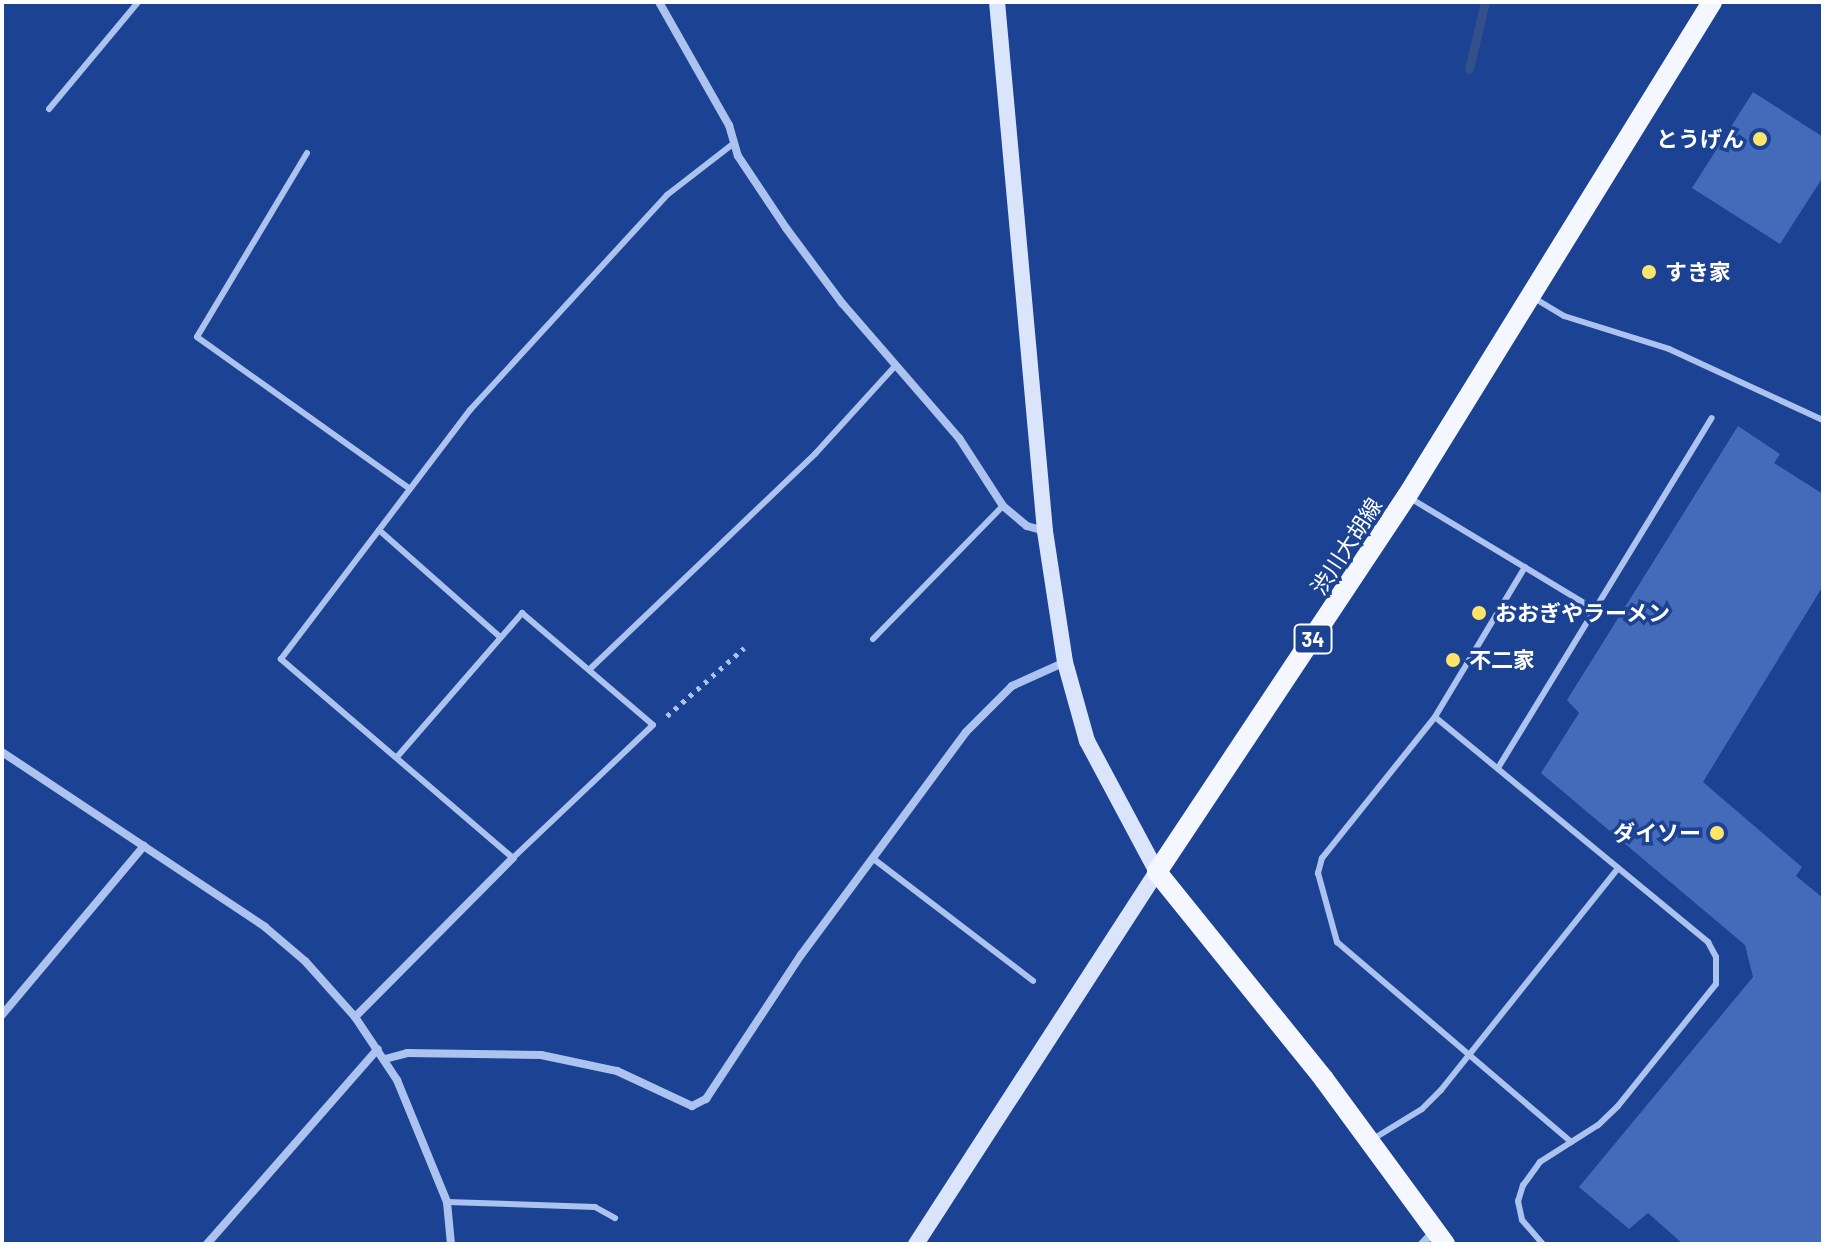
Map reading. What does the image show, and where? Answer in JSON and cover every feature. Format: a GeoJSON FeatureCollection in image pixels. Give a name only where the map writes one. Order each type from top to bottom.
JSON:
{"type":"FeatureCollection","features":[{"type":"Feature","properties":{"kind":"main road","name":"渋川大胡線"},"geometry":{"type":"LineString","coordinates":[[1157,872],[1407,496],[1527,294],[1712,2]]}},
{"type":"Feature","properties":{"kind":"main road"},"geometry":{"type":"LineString","coordinates":[[1157,872],[1370,1140],[1434,1239]]}},
{"type":"Feature","properties":{"kind":"street"},"geometry":{"type":"LineString","coordinates":[[659,2],[729,125],[733,144],[786,228],[959,438],[1003,506],[1027,526],[1045,531]]}},
{"type":"Feature","properties":{"kind":"street"},"geometry":{"type":"LineString","coordinates":[[916,1244],[1157,872],[1087,741],[1065,662],[1045,531],[997,2]]}},
{"type":"Feature","properties":{"kind":"street"},"geometry":{"type":"LineString","coordinates":[[385,1059],[407,1053],[541,1055],[617,1071],[692,1106],[706,1099],[793,966],[990,705],[1030,675],[1065,662]]}},
{"type":"Feature","properties":{"kind":"street"},"geometry":{"type":"LineString","coordinates":[[2,752],[286,942],[355,1017],[385,1059],[447,1202],[451,1244]]}},
{"type":"Feature","properties":{"kind":"street"},"geometry":{"type":"LineString","coordinates":[[2,1015],[144,846]]}},
{"type":"Feature","properties":{"kind":"street"},"geometry":{"type":"LineString","coordinates":[[355,1017],[513,858]]}},
{"type":"Feature","properties":{"kind":"street"},"geometry":{"type":"LineString","coordinates":[[207,1244],[378,1049]]}},
{"type":"Feature","properties":{"kind":"lane"},"geometry":{"type":"LineString","coordinates":[[49,109],[138,2]]}},
{"type":"Feature","properties":{"kind":"lane"},"geometry":{"type":"LineString","coordinates":[[397,757],[522,613],[591,668],[653,725],[513,858],[281,659],[470,410],[625,237],[686,177],[733,144]]}},
{"type":"Feature","properties":{"kind":"lane"},"geometry":{"type":"LineString","coordinates":[[307,153],[197,337],[409,488]]}},
{"type":"Feature","properties":{"kind":"lane"},"geometry":{"type":"LineString","coordinates":[[1527,294],[1564,316],[1669,349],[1823,420]]}},
{"type":"Feature","properties":{"kind":"lane"},"geometry":{"type":"LineString","coordinates":[[591,668],[815,454],[896,365]]}},
{"type":"Feature","properties":{"kind":"lane"},"geometry":{"type":"LineString","coordinates":[[1498,768],[1712,418]]}},
{"type":"Feature","properties":{"kind":"lane"},"geometry":{"type":"LineString","coordinates":[[1407,496],[1596,610]]}},
{"type":"Feature","properties":{"kind":"lane"},"geometry":{"type":"LineString","coordinates":[[873,639],[1003,506]]}},
{"type":"Feature","properties":{"kind":"lane"},"geometry":{"type":"LineString","coordinates":[[379,530],[500,637]]}},
{"type":"Feature","properties":{"kind":"lane"},"geometry":{"type":"LineString","coordinates":[[1525,567],[1435,717],[1322,858],[1318,873],[1337,942],[1571,1142]]}},
{"type":"Feature","properties":{"kind":"lane"},"geometry":{"type":"LineString","coordinates":[[1435,717],[1708,942],[1716,957],[1716,984],[1618,1106],[1540,1162],[1523,1185],[1518,1201],[1522,1220],[1543,1244]]}},
{"type":"Feature","properties":{"kind":"lane"},"geometry":{"type":"LineString","coordinates":[[875,860],[1033,981]]}},
{"type":"Feature","properties":{"kind":"lane"},"geometry":{"type":"LineString","coordinates":[[1370,1140],[1422,1109],[1618,868]]}},
{"type":"Feature","properties":{"kind":"lane"},"geometry":{"type":"LineString","coordinates":[[447,1202],[595,1207],[615,1218]]}},
{"type":"Feature","properties":{"kind":"path"},"geometry":{"type":"LineString","coordinates":[[653,725],[744,648]]}},
{"type":"Feature","properties":{"kind":"building"},"geometry":{"type":"Polygon","coordinates":[[[1753,92],[1823,137],[1823,177],[1780,244],[1692,188],[1753,92]]]}},
{"type":"Feature","properties":{"kind":"building"},"geometry":{"type":"Polygon","coordinates":[[[1738,426],[1780,454],[1774,463],[1823,494],[1823,586],[1703,782],[1802,867],[1796,876],[1823,898],[1823,1244],[1683,1244],[1648,1213],[1629,1229],[1579,1187],[1753,977],[1745,945],[1541,773],[1579,713],[1567,700],[1738,426]]]}},
{"type":"Feature","properties":{"kind":"waterway"},"geometry":{"type":"LineString","coordinates":[[1469,69],[1485,2]]}},
{"type":"Feature","properties":{"kind":"place","name":"とうげん"},"geometry":{"type":"Point","coordinates":[1760,139]}},
{"type":"Feature","properties":{"kind":"place","name":"すき家"},"geometry":{"type":"Point","coordinates":[1649,272]}},
{"type":"Feature","properties":{"kind":"place","name":"おおぎやラーメン"},"geometry":{"type":"Point","coordinates":[1479,613]}},
{"type":"Feature","properties":{"kind":"place","name":"不二家"},"geometry":{"type":"Point","coordinates":[1453,660]}},
{"type":"Feature","properties":{"kind":"place","name":"ダイソー"},"geometry":{"type":"Point","coordinates":[1717,833]}}]}
